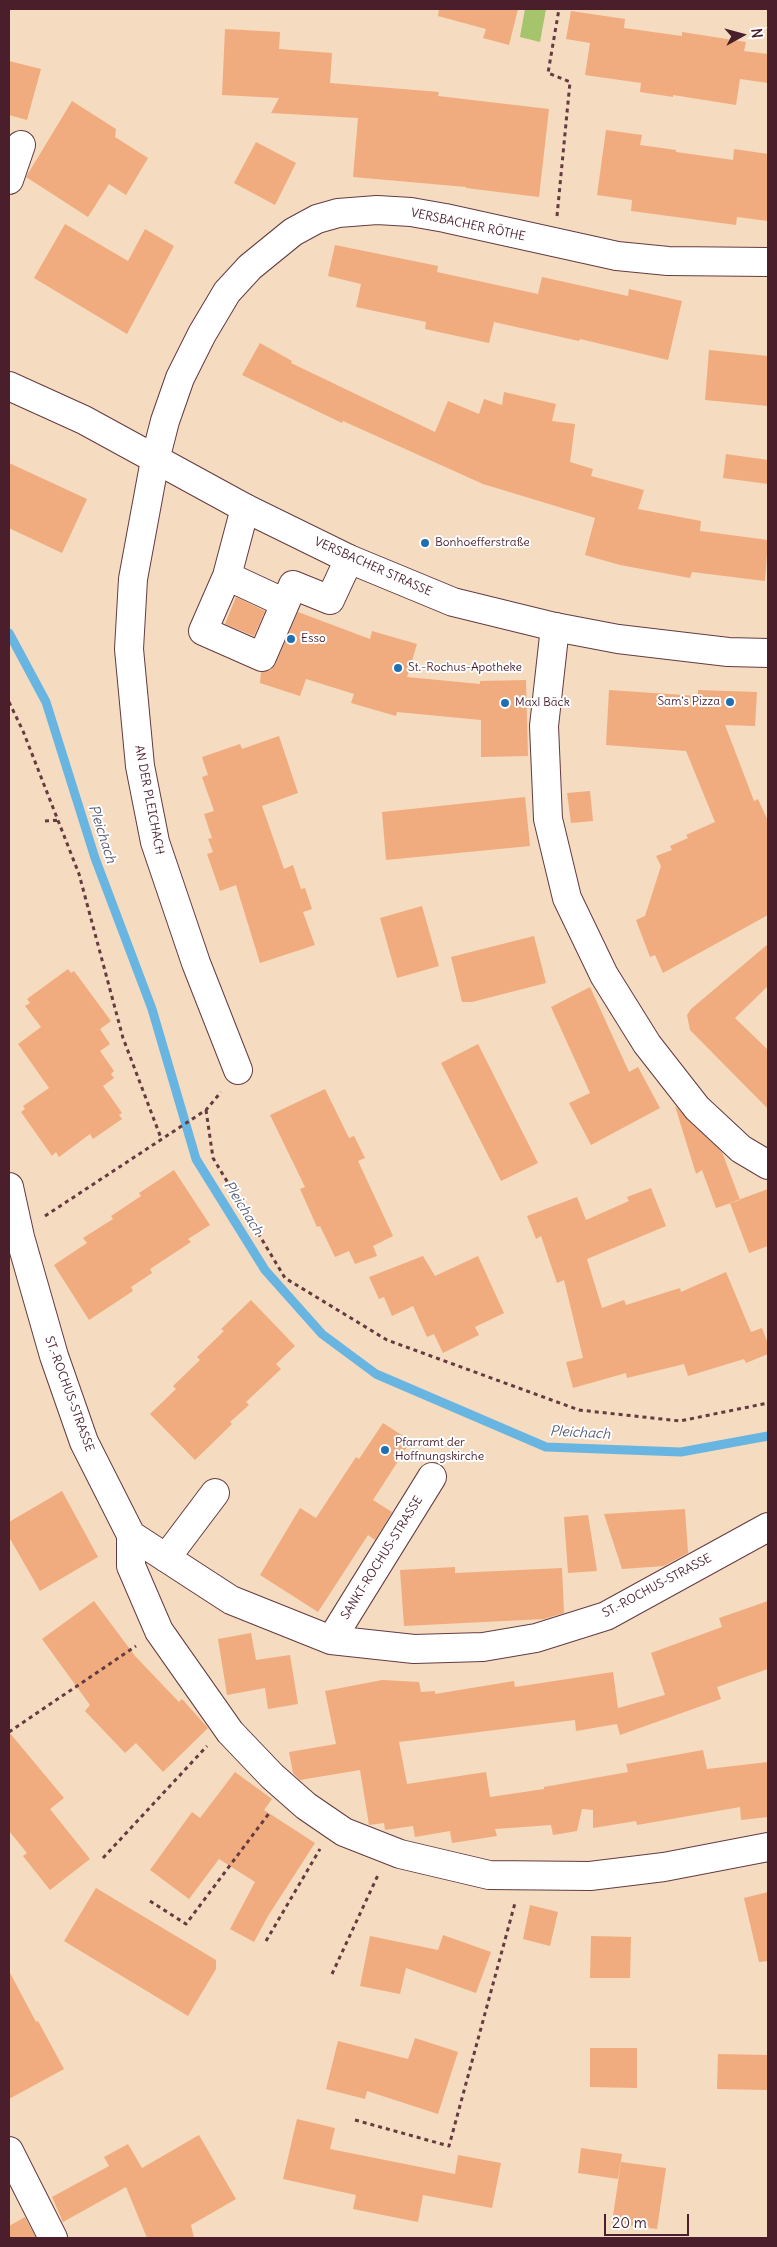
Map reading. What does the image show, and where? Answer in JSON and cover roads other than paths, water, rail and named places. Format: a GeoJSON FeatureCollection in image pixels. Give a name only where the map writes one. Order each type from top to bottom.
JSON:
{"type":"FeatureCollection","features":[{"type":"Feature","properties":{"kind":"street"},"geometry":{"type":"LineString","coordinates":[[9,180],[21,145]]}},
{"type":"Feature","properties":{"kind":"street","name":"VERSBACHER RÖTHE"},"geometry":{"type":"LineString","coordinates":[[155,460],[165,421],[180,378],[202,334],[227,292],[250,267],[293,232],[317,219],[331,215],[377,210],[411,212],[617,256],[659,260],[768,262]]}},
{"type":"Feature","properties":{"kind":"street","name":"VERSBACHER STRASSE"},"geometry":{"type":"LineString","coordinates":[[9,386],[84,420],[245,508],[349,559],[453,602],[555,627],[627,640],[728,652],[768,653]]}},
{"type":"Feature","properties":{"kind":"street","name":"AN DER PLEICHACH"},"geometry":{"type":"LineString","coordinates":[[155,460],[133,579],[130,614],[132,686],[140,766],[155,842],[196,963],[238,1070]]}},
{"type":"Feature","properties":{"kind":"street"},"geometry":{"type":"LineString","coordinates":[[245,508],[227,576],[203,631],[262,656],[293,584],[330,600],[349,559]]}},
{"type":"Feature","properties":{"kind":"street"},"geometry":{"type":"LineString","coordinates":[[227,576],[285,603]]}},
{"type":"Feature","properties":{"kind":"street"},"geometry":{"type":"LineString","coordinates":[[555,627],[544,726],[548,819],[567,898],[604,975],[646,1044],[697,1108],[740,1149],[768,1165]]}},
{"type":"Feature","properties":{"kind":"street","name":"ST.-ROCHUS-STRASSE"},"geometry":{"type":"LineString","coordinates":[[9,1187],[20,1238],[54,1356],[84,1442],[132,1535],[231,1600],[331,1640],[414,1649],[484,1648],[536,1638],[606,1616],[768,1527]]}},
{"type":"Feature","properties":{"kind":"street","name":"SANKT-ROCHUS-STRASSE"},"geometry":{"type":"LineString","coordinates":[[331,1640],[432,1477]]}},
{"type":"Feature","properties":{"kind":"street"},"geometry":{"type":"LineString","coordinates":[[166,1558],[214,1493]]}},
{"type":"Feature","properties":{"kind":"street"},"geometry":{"type":"LineString","coordinates":[[132,1535],[132,1566],[159,1631],[226,1726],[287,1790],[306,1806],[344,1832],[390,1850],[489,1875],[599,1875],[664,1867],[768,1847]]}},
{"type":"Feature","properties":{"kind":"street"},"geometry":{"type":"LineString","coordinates":[[9,2151],[53,2238]]}},
{"type":"Feature","properties":{"kind":"waterway","name":"Pleichach"},"geometry":{"type":"LineString","coordinates":[[9,633],[46,702],[95,858],[152,1009],[196,1159],[265,1270],[322,1334],[376,1374],[546,1447],[681,1452],[768,1436]]}},
{"type":"Feature","properties":{"kind":"place","name":"Bonhoefferstraße"},"geometry":{"type":"Point","coordinates":[425,543]}},
{"type":"Feature","properties":{"kind":"place","name":"Esso"},"geometry":{"type":"Point","coordinates":[291,639]}},
{"type":"Feature","properties":{"kind":"place","name":"St.-Rochus-Apotheke"},"geometry":{"type":"Point","coordinates":[398,668]}},
{"type":"Feature","properties":{"kind":"place","name":"Sam's Pizza"},"geometry":{"type":"Point","coordinates":[730,702]}},
{"type":"Feature","properties":{"kind":"place","name":"Maxl Bäck"},"geometry":{"type":"Point","coordinates":[505,703]}},
{"type":"Feature","properties":{"kind":"place","name":"Pfarramt der Hoffnungskirche"},"geometry":{"type":"Point","coordinates":[385,1450]}}]}
